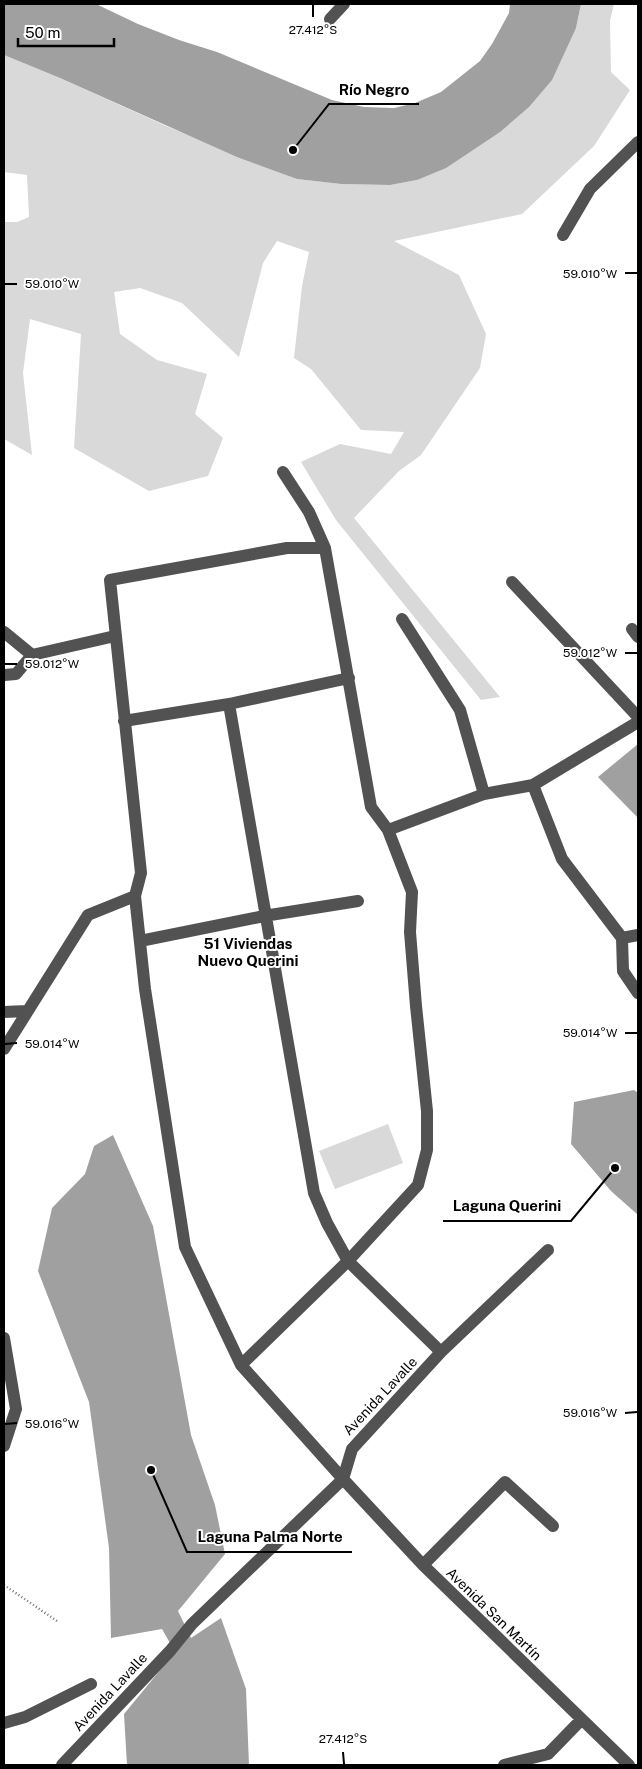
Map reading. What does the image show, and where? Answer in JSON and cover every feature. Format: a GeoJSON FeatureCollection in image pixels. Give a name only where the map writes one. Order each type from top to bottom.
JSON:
{"type":"FeatureCollection","features":[{"type":"Feature","properties":{"kind":"street"},"geometry":{"type":"LineString","coordinates":[[330,19],[344,4]]}},
{"type":"Feature","properties":{"kind":"street"},"geometry":{"type":"LineString","coordinates":[[563,234],[590,189],[638,142]]}},
{"type":"Feature","properties":{"kind":"street"},"geometry":{"type":"LineString","coordinates":[[241,1365],[348,1261],[418,1185],[427,1150],[427,1111],[410,932],[412,892],[388,830],[371,807],[326,548],[309,512],[283,472]]}},
{"type":"Feature","properties":{"kind":"street","name":"Avenida San Martín"},"geometry":{"type":"LineString","coordinates":[[326,548],[287,548],[110,580],[141,873],[135,896],[145,989],[185,1247],[241,1365],[423,1565],[629,1765]]}},
{"type":"Feature","properties":{"kind":"street"},"geometry":{"type":"LineString","coordinates":[[512,582],[638,717]]}},
{"type":"Feature","properties":{"kind":"street"},"geometry":{"type":"LineString","coordinates":[[402,619],[460,710],[484,794]]}},
{"type":"Feature","properties":{"kind":"street"},"geometry":{"type":"LineString","coordinates":[[4,632],[32,655]]}},
{"type":"Feature","properties":{"kind":"street"},"geometry":{"type":"LineString","coordinates":[[4,675],[16,674],[32,655],[115,636]]}},
{"type":"Feature","properties":{"kind":"street"},"geometry":{"type":"LineString","coordinates":[[124,721],[229,704],[349,678]]}},
{"type":"Feature","properties":{"kind":"street"},"geometry":{"type":"LineString","coordinates":[[229,704],[264,916],[314,1194],[327,1223],[348,1261],[441,1352]]}},
{"type":"Feature","properties":{"kind":"street"},"geometry":{"type":"LineString","coordinates":[[388,830],[484,794],[533,785],[638,722]]}},
{"type":"Feature","properties":{"kind":"street"},"geometry":{"type":"LineString","coordinates":[[533,785],[562,859],[622,938],[623,971],[638,993]]}},
{"type":"Feature","properties":{"kind":"street"},"geometry":{"type":"LineString","coordinates":[[4,1049],[88,915],[135,896]]}},
{"type":"Feature","properties":{"kind":"street"},"geometry":{"type":"LineString","coordinates":[[140,941],[264,916],[358,901]]}},
{"type":"Feature","properties":{"kind":"street"},"geometry":{"type":"LineString","coordinates":[[622,938],[638,935]]}},
{"type":"Feature","properties":{"kind":"street"},"geometry":{"type":"LineString","coordinates":[[4,1012],[27,1011]]}},
{"type":"Feature","properties":{"kind":"street","name":"Avenida Lavalle"},"geometry":{"type":"LineString","coordinates":[[62,1765],[170,1651],[192,1624],[343,1479],[352,1449],[441,1352],[548,1250]]}},
{"type":"Feature","properties":{"kind":"street"},"geometry":{"type":"LineString","coordinates":[[4,1338],[16,1409],[4,1446]]}},
{"type":"Feature","properties":{"kind":"street"},"geometry":{"type":"LineString","coordinates":[[423,1565],[505,1482],[553,1526]]}},
{"type":"Feature","properties":{"kind":"street"},"geometry":{"type":"LineString","coordinates":[[4,1722],[25,1717],[91,1684]]}},
{"type":"Feature","properties":{"kind":"street"},"geometry":{"type":"LineString","coordinates":[[504,1765],[548,1754],[581,1720]]}},
{"type":"Feature","properties":{"kind":"path"},"geometry":{"type":"LineString","coordinates":[[4,1584],[57,1620]]}},
{"type":"Feature","properties":{"kind":"shaded area"},"geometry":{"type":"Polygon","coordinates":[[[4,4],[96,4],[138,24],[217,52],[332,100],[364,107],[394,108],[415,103],[441,92],[480,61],[509,13],[510,4],[581,4],[576,28],[552,80],[529,107],[500,132],[446,168],[417,180],[390,185],[341,184],[297,179],[237,157],[4,55],[4,4]]]}},
{"type":"Feature","properties":{"kind":"shaded area"},"geometry":{"type":"Polygon","coordinates":[[[581,4],[614,4],[610,21],[611,72],[630,90],[594,146],[522,214],[394,241],[459,275],[486,334],[480,368],[421,455],[399,471],[354,518],[500,697],[481,700],[336,520],[301,462],[340,444],[391,454],[404,432],[361,430],[311,369],[294,358],[302,286],[309,252],[277,241],[263,263],[239,357],[182,303],[140,288],[114,292],[120,334],[157,360],[207,374],[195,414],[223,438],[208,476],[149,491],[74,448],[81,334],[30,319],[23,373],[32,455],[4,439],[4,222],[17,222],[29,217],[27,175],[4,172],[4,55],[166,126],[297,179],[341,184],[390,185],[417,180],[576,28],[581,4]]]}},
{"type":"Feature","properties":{"kind":"shaded area"},"geometry":{"type":"Polygon","coordinates":[[[638,744],[638,818],[598,777],[638,744]]]}},
{"type":"Feature","properties":{"kind":"shaded area"},"geometry":{"type":"Polygon","coordinates":[[[634,1090],[638,1093],[638,1215],[611,1191],[571,1144],[574,1102],[634,1090]]]}},
{"type":"Feature","properties":{"kind":"shaded area"},"geometry":{"type":"Polygon","coordinates":[[[388,1124],[403,1163],[335,1189],[319,1151],[388,1124]]]}},
{"type":"Feature","properties":{"kind":"shaded area"},"geometry":{"type":"Polygon","coordinates":[[[113,1135],[153,1226],[191,1435],[215,1505],[225,1554],[178,1611],[191,1638],[221,1618],[246,1689],[249,1765],[127,1765],[124,1714],[175,1652],[162,1629],[111,1638],[109,1548],[89,1402],[38,1271],[52,1208],[85,1174],[94,1146],[113,1135]]]}},
{"type":"Feature","properties":{"kind":"place","name":"Río Negro"},"geometry":{"type":"Point","coordinates":[293,150]}},
{"type":"Feature","properties":{"kind":"place","name":"Laguna Querini"},"geometry":{"type":"Point","coordinates":[615,1168]}},
{"type":"Feature","properties":{"kind":"place","name":"Laguna Palma Norte"},"geometry":{"type":"Point","coordinates":[151,1470]}},
{"type":"Feature","properties":{"kind":"district","name":"51 Viviendas Nuevo Querini"},"geometry":{"type":"Point","coordinates":[248,952]}}]}
